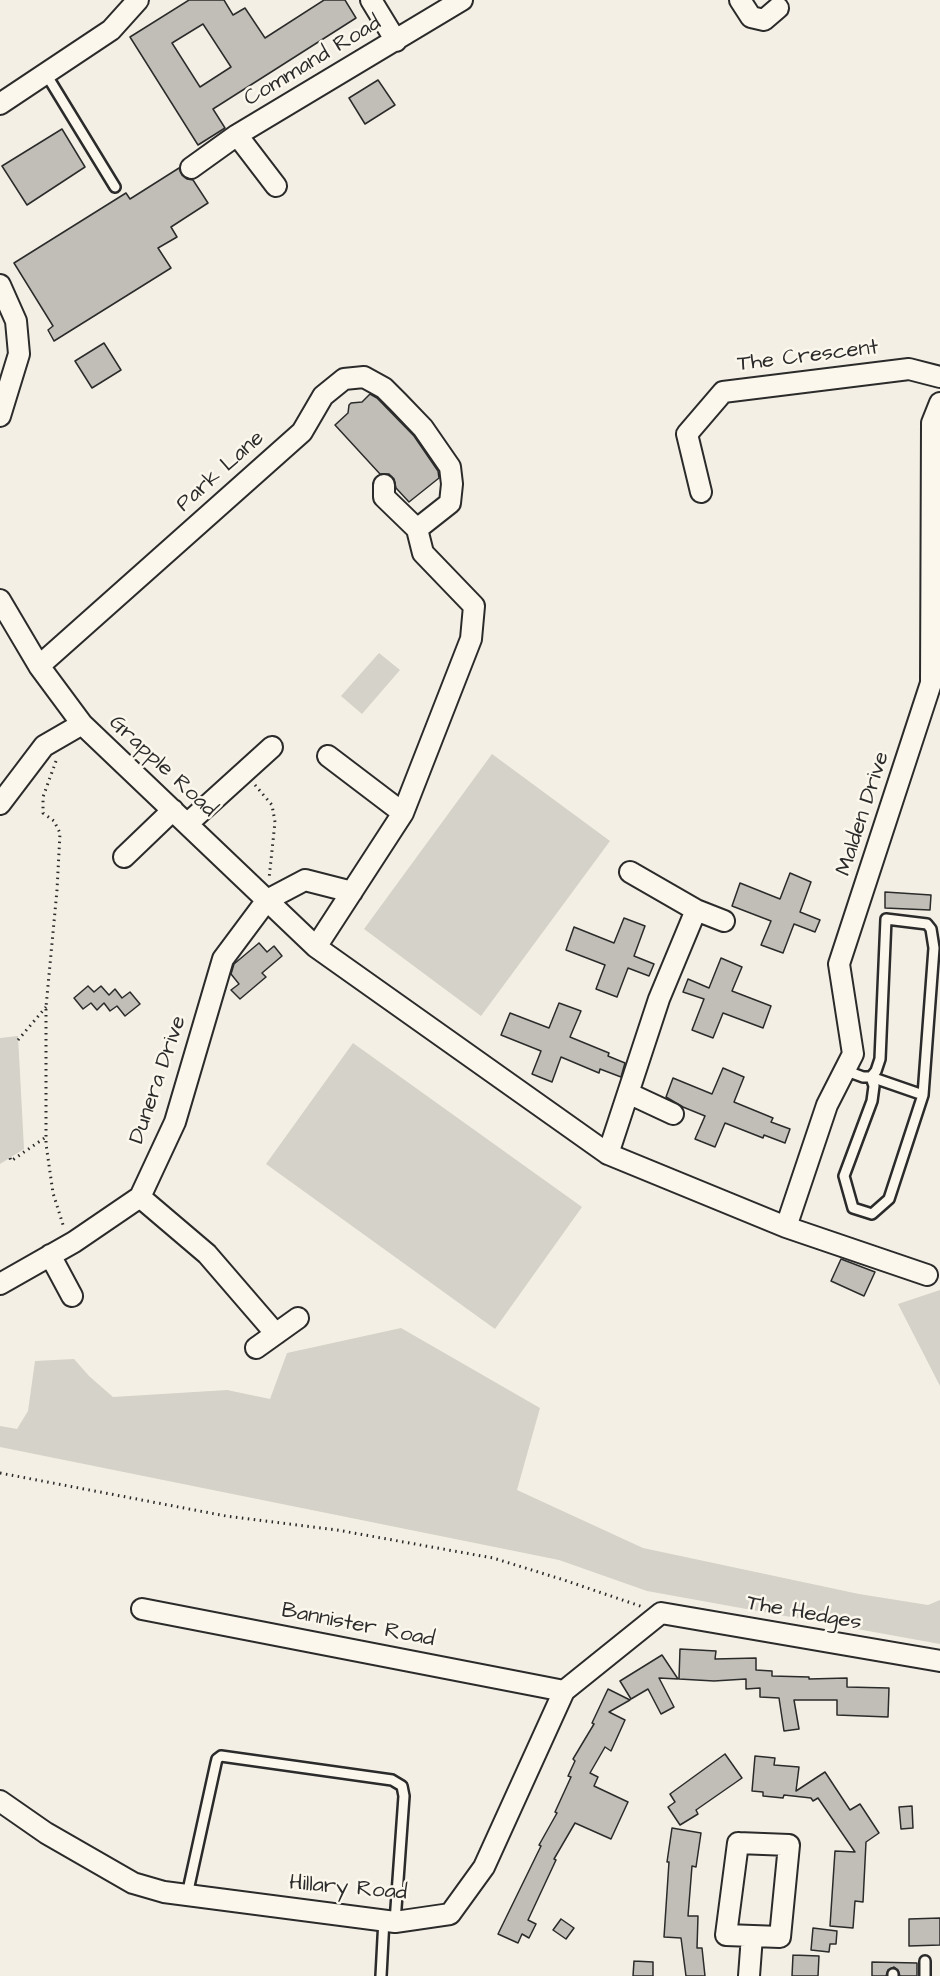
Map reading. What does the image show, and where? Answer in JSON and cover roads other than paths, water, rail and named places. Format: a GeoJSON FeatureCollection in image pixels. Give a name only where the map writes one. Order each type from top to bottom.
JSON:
{"type":"FeatureCollection","features":[{"type":"Feature","properties":{"kind":"street"},"geometry":{"type":"LineString","coordinates":[[0,104],[111,30],[138,0]]}},
{"type":"Feature","properties":{"kind":"street"},"geometry":{"type":"LineString","coordinates":[[371,0],[396,41]]}},
{"type":"Feature","properties":{"kind":"street","name":"Command Road"},"geometry":{"type":"LineString","coordinates":[[191,168],[237,135],[462,0]]}},
{"type":"Feature","properties":{"kind":"street"},"geometry":{"type":"LineString","coordinates":[[740,0],[751,17],[764,20],[778,8]]}},
{"type":"Feature","properties":{"kind":"street"},"geometry":{"type":"LineString","coordinates":[[237,135],[276,186]]}},
{"type":"Feature","properties":{"kind":"street"},"geometry":{"type":"LineString","coordinates":[[0,285],[16,321],[20,354],[0,416]]}},
{"type":"Feature","properties":{"kind":"street","name":"The Crescent"},"geometry":{"type":"LineString","coordinates":[[701,492],[687,434],[723,392],[909,369],[940,377]]}},
{"type":"Feature","properties":{"kind":"street","name":"Park Lane"},"geometry":{"type":"LineString","coordinates":[[39,666],[302,432],[323,396],[344,379],[364,377],[384,388],[429,436],[450,467],[452,484],[450,503],[417,529]]}},
{"type":"Feature","properties":{"kind":"street","name":"Malden Drive"},"geometry":{"type":"LineString","coordinates":[[786,1227],[827,1105],[853,1054],[839,964],[936,683],[932,423],[940,403]]}},
{"type":"Feature","properties":{"kind":"street"},"geometry":{"type":"LineString","coordinates":[[316,947],[403,813],[471,639],[474,606],[423,553],[417,529],[384,497],[384,485]]}},
{"type":"Feature","properties":{"kind":"street","name":"Grapple Road"},"geometry":{"type":"LineString","coordinates":[[0,600],[39,666],[82,724],[316,947],[608,1154],[786,1227],[927,1275]]}},
{"type":"Feature","properties":{"kind":"street"},"geometry":{"type":"LineString","coordinates":[[0,804],[44,746],[82,724]]}},
{"type":"Feature","properties":{"kind":"street"},"geometry":{"type":"LineString","coordinates":[[124,857],[243,773],[272,747]]}},
{"type":"Feature","properties":{"kind":"street"},"geometry":{"type":"LineString","coordinates":[[328,756],[403,813]]}},
{"type":"Feature","properties":{"kind":"street"},"geometry":{"type":"LineString","coordinates":[[630,872],[696,910],[724,921]]}},
{"type":"Feature","properties":{"kind":"street"},"geometry":{"type":"LineString","coordinates":[[262,895],[305,880],[352,892]]}},
{"type":"Feature","properties":{"kind":"street","name":"Dunera Drive"},"geometry":{"type":"LineString","coordinates":[[140,1197],[175,1122],[223,959],[262,895]]}},
{"type":"Feature","properties":{"kind":"street"},"geometry":{"type":"LineString","coordinates":[[608,1154],[659,999],[696,910]]}},
{"type":"Feature","properties":{"kind":"street"},"geometry":{"type":"LineString","coordinates":[[628,1092],[673,1114]]}},
{"type":"Feature","properties":{"kind":"street"},"geometry":{"type":"LineString","coordinates":[[0,1284],[69,1245],[140,1197],[207,1254],[276,1334]]}},
{"type":"Feature","properties":{"kind":"street"},"geometry":{"type":"LineString","coordinates":[[50,1255],[72,1296]]}},
{"type":"Feature","properties":{"kind":"street"},"geometry":{"type":"LineString","coordinates":[[256,1348],[298,1318]]}},
{"type":"Feature","properties":{"kind":"street","name":"Bannister Road"},"geometry":{"type":"LineString","coordinates":[[142,1609],[564,1691]]}},
{"type":"Feature","properties":{"kind":"street","name":"Hillary Road"},"geometry":{"type":"LineString","coordinates":[[0,1801],[46,1833],[133,1883],[164,1892],[285,1909],[390,1920],[450,1914],[484,1868],[564,1691],[661,1613]]}},
{"type":"Feature","properties":{"kind":"street","name":"The Hedges"},"geometry":{"type":"LineString","coordinates":[[661,1613],[940,1661]]}},
{"type":"Feature","properties":{"kind":"street"},"geometry":{"type":"LineString","coordinates":[[738,1843],[789,1845],[780,1937],[752,1936],[726,1935],[738,1843]]}},
{"type":"Feature","properties":{"kind":"street"},"geometry":{"type":"LineString","coordinates":[[749,1976],[752,1936]]}},
{"type":"Feature","properties":{"kind":"lane"},"geometry":{"type":"LineString","coordinates":[[46,74],[115,187]]}},
{"type":"Feature","properties":{"kind":"lane"},"geometry":{"type":"LineString","coordinates":[[886,920],[927,924],[931,929],[934,948],[922,1095],[889,1199],[872,1214],[853,1208],[844,1176],[872,1101],[874,1086],[871,1077],[880,1059],[886,920]]}},
{"type":"Feature","properties":{"kind":"lane"},"geometry":{"type":"LineString","coordinates":[[844,1070],[922,1095]]}},
{"type":"Feature","properties":{"kind":"lane"},"geometry":{"type":"LineString","coordinates":[[187,1895],[216,1762],[221,1756],[392,1780],[402,1786],[404,1797],[381,1976]]}},
{"type":"Feature","properties":{"kind":"lane"},"geometry":{"type":"LineString","coordinates":[[925,1961],[925,1976]]}}]}
